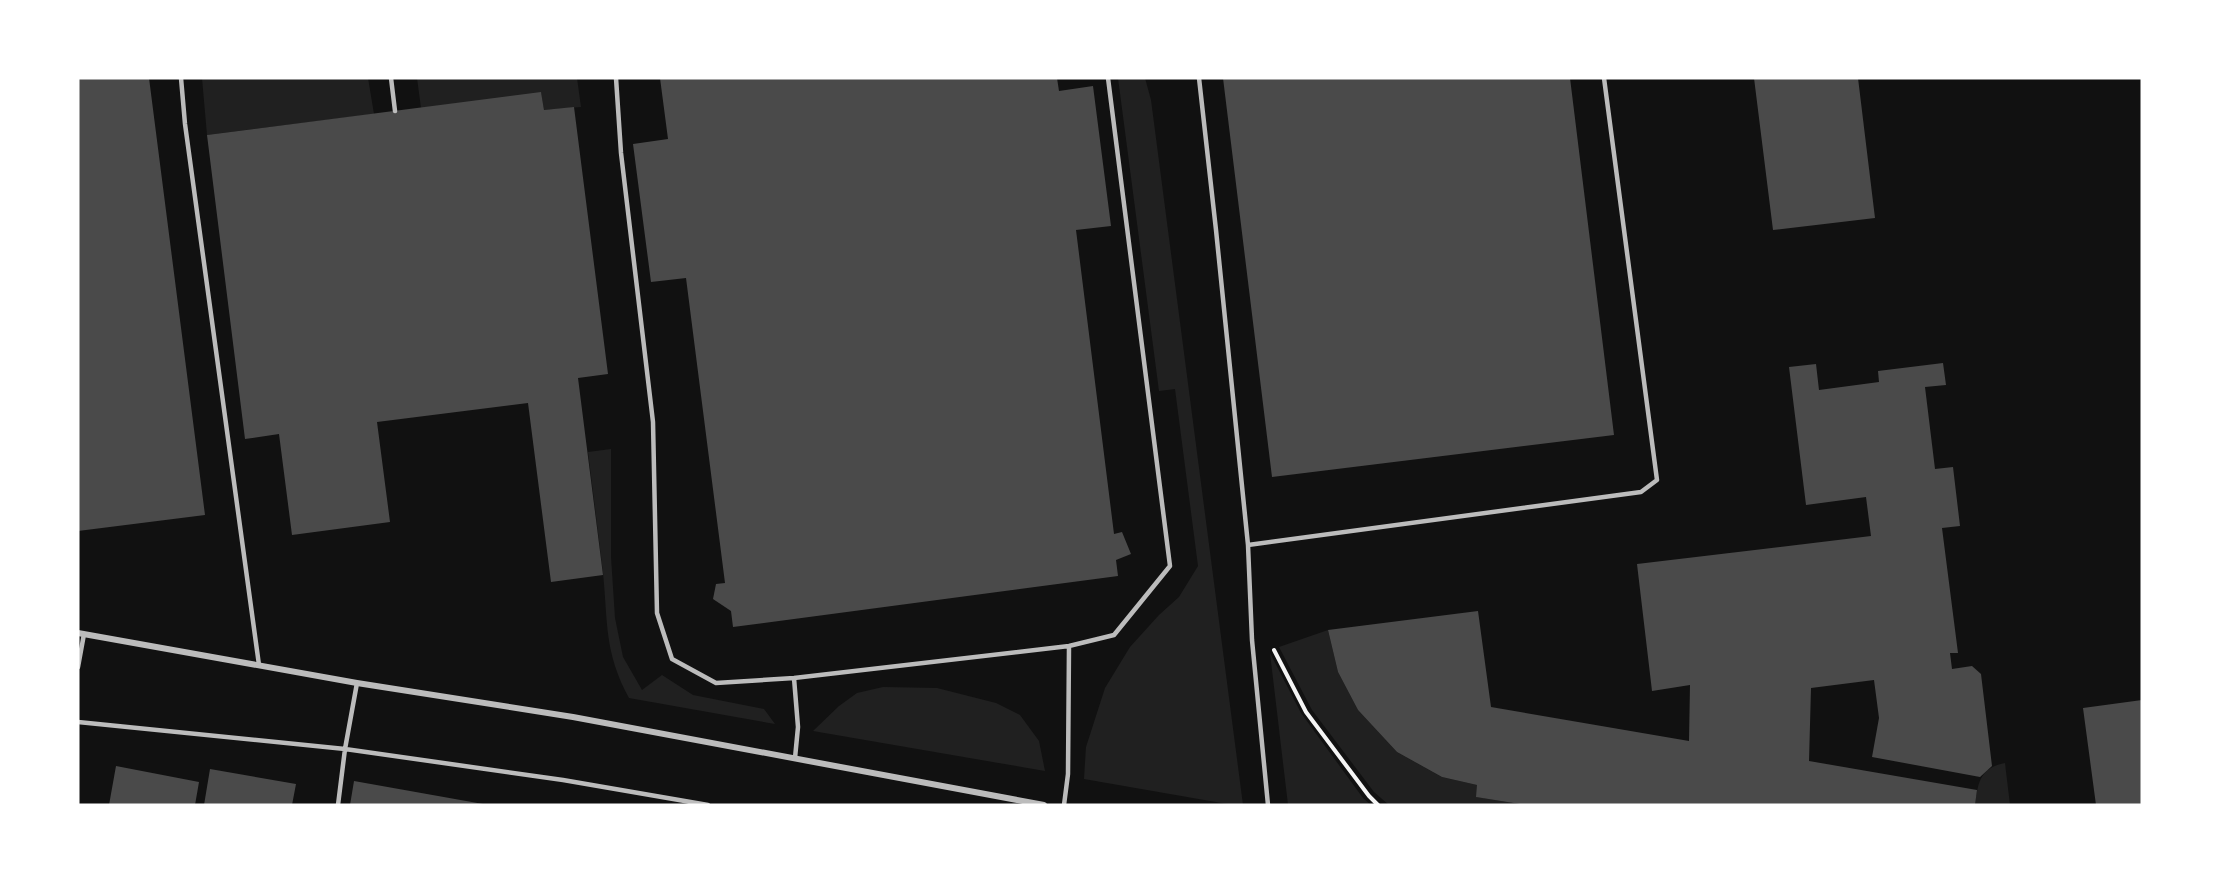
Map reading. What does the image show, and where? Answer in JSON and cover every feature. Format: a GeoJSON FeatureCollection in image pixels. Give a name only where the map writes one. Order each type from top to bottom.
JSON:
{"type":"FeatureCollection","features":[{"type":"Feature","properties":{"kind":"street"},"geometry":{"type":"LineString","coordinates":[[81,633],[357,683],[573,717],[1041,805]]}},
{"type":"Feature","properties":{"kind":"lane"},"geometry":{"type":"LineString","coordinates":[[181,78],[185,124],[259,665]]}},
{"type":"Feature","properties":{"kind":"lane"},"geometry":{"type":"LineString","coordinates":[[391,78],[395,111]]}},
{"type":"Feature","properties":{"kind":"lane"},"geometry":{"type":"LineString","coordinates":[[616,78],[621,153],[653,422],[657,613],[672,658],[716,683],[794,678],[1069,646],[1114,635],[1170,566],[1108,78]]}},
{"type":"Feature","properties":{"kind":"lane"},"geometry":{"type":"LineString","coordinates":[[1199,78],[1248,545],[1252,640],[1268,805]]}},
{"type":"Feature","properties":{"kind":"lane"},"geometry":{"type":"LineString","coordinates":[[1248,545],[1641,492],[1658,480],[1604,78]]}},
{"type":"Feature","properties":{"kind":"lane"},"geometry":{"type":"LineString","coordinates":[[78,667],[81,633]]}},
{"type":"Feature","properties":{"kind":"lane"},"geometry":{"type":"LineString","coordinates":[[1064,805],[1068,774],[1069,646]]}},
{"type":"Feature","properties":{"kind":"lane"},"geometry":{"type":"LineString","coordinates":[[794,678],[798,727],[795,759]]}},
{"type":"Feature","properties":{"kind":"lane"},"geometry":{"type":"LineString","coordinates":[[338,805],[357,683]]}},
{"type":"Feature","properties":{"kind":"lane"},"geometry":{"type":"LineString","coordinates":[[78,722],[345,749],[562,780],[708,805]]}},
{"type":"Feature","properties":{"kind":"path"},"geometry":{"type":"LineString","coordinates":[[1252,640],[1274,650],[1305,712],[1378,805]]}},
{"type":"Feature","properties":{"kind":"shaded area"},"geometry":{"type":"Polygon","coordinates":[[[202,78],[368,78],[374,114],[207,135],[202,78]]]}},
{"type":"Feature","properties":{"kind":"shaded area"},"geometry":{"type":"Polygon","coordinates":[[[417,78],[577,78],[581,107],[544,110],[541,93],[421,108],[417,78]]]}},
{"type":"Feature","properties":{"kind":"shaded area"},"geometry":{"type":"Polygon","coordinates":[[[1118,78],[1145,78],[1151,100],[1243,805],[1084,779],[1086,747],[1105,688],[1130,647],[1179,597],[1198,566],[1175,389],[1159,391],[1118,78]]]}},
{"type":"Feature","properties":{"kind":"shaded area"},"geometry":{"type":"Polygon","coordinates":[[[611,449],[611,557],[615,618],[623,657],[642,690],[662,675],[693,695],[764,709],[775,724],[629,698],[615,666],[608,637],[603,573],[588,452],[611,449]]]}},
{"type":"Feature","properties":{"kind":"shaded area"},"geometry":{"type":"Polygon","coordinates":[[[1328,630],[1338,672],[1358,710],[1397,752],[1442,777],[1477,785],[1477,797],[1526,805],[1389,805],[1374,792],[1312,710],[1279,647],[1328,630]]]}},
{"type":"Feature","properties":{"kind":"shaded area"},"geometry":{"type":"Polygon","coordinates":[[[1270,653],[1301,713],[1363,798],[1371,805],[1288,805],[1270,653]]]}},
{"type":"Feature","properties":{"kind":"shaded area"},"geometry":{"type":"Polygon","coordinates":[[[883,687],[937,688],[996,703],[1020,715],[1039,741],[1045,771],[813,731],[839,706],[857,693],[883,687]]]}},
{"type":"Feature","properties":{"kind":"shaded area"},"geometry":{"type":"Polygon","coordinates":[[[2005,763],[2010,805],[1975,805],[1977,789],[1985,772],[2005,763]]]}},
{"type":"Feature","properties":{"kind":"building"},"geometry":{"type":"Polygon","coordinates":[[[78,78],[149,78],[205,515],[78,531],[78,78]]]}},
{"type":"Feature","properties":{"kind":"building"},"geometry":{"type":"Polygon","coordinates":[[[660,78],[1057,78],[1059,91],[1093,86],[1111,226],[1076,230],[1114,534],[1122,532],[1131,554],[1116,560],[1118,576],[733,627],[731,611],[713,599],[716,584],[725,583],[686,278],[651,282],[633,144],[668,139],[660,78]]]}},
{"type":"Feature","properties":{"kind":"building"},"geometry":{"type":"Polygon","coordinates":[[[1223,78],[1570,78],[1614,435],[1272,477],[1223,78]]]}},
{"type":"Feature","properties":{"kind":"building"},"geometry":{"type":"Polygon","coordinates":[[[1754,78],[1858,78],[1875,218],[1773,230],[1754,78]]]}},
{"type":"Feature","properties":{"kind":"building"},"geometry":{"type":"Polygon","coordinates":[[[541,92],[544,110],[574,107],[608,374],[578,378],[603,575],[551,582],[528,403],[377,422],[390,522],[292,535],[279,434],[245,439],[207,135],[541,92]]]}},
{"type":"Feature","properties":{"kind":"building"},"geometry":{"type":"Polygon","coordinates":[[[1943,363],[1946,385],[1925,387],[1935,469],[1953,467],[1960,526],[1942,528],[1958,653],[1950,653],[1952,669],[1972,666],[1981,674],[1992,766],[1980,777],[1872,757],[1879,718],[1874,680],[1811,688],[1809,761],[1977,790],[1975,805],[1526,805],[1476,797],[1477,785],[1442,777],[1397,752],[1358,710],[1338,672],[1328,630],[1478,611],[1491,707],[1689,741],[1690,685],[1652,691],[1637,564],[1871,536],[1866,497],[1806,505],[1789,367],[1816,364],[1819,390],[1879,382],[1878,371],[1943,363]]]}},
{"type":"Feature","properties":{"kind":"building"},"geometry":{"type":"Polygon","coordinates":[[[2142,700],[2142,805],[2096,805],[2083,708],[2142,700]]]}},
{"type":"Feature","properties":{"kind":"building"},"geometry":{"type":"Polygon","coordinates":[[[116,766],[199,782],[195,805],[109,805],[116,766]]]}},
{"type":"Feature","properties":{"kind":"building"},"geometry":{"type":"Polygon","coordinates":[[[210,769],[296,784],[292,805],[204,805],[210,769]]]}},
{"type":"Feature","properties":{"kind":"building"},"geometry":{"type":"Polygon","coordinates":[[[354,781],[483,804],[483,805],[350,805],[354,781]]]}}]}
